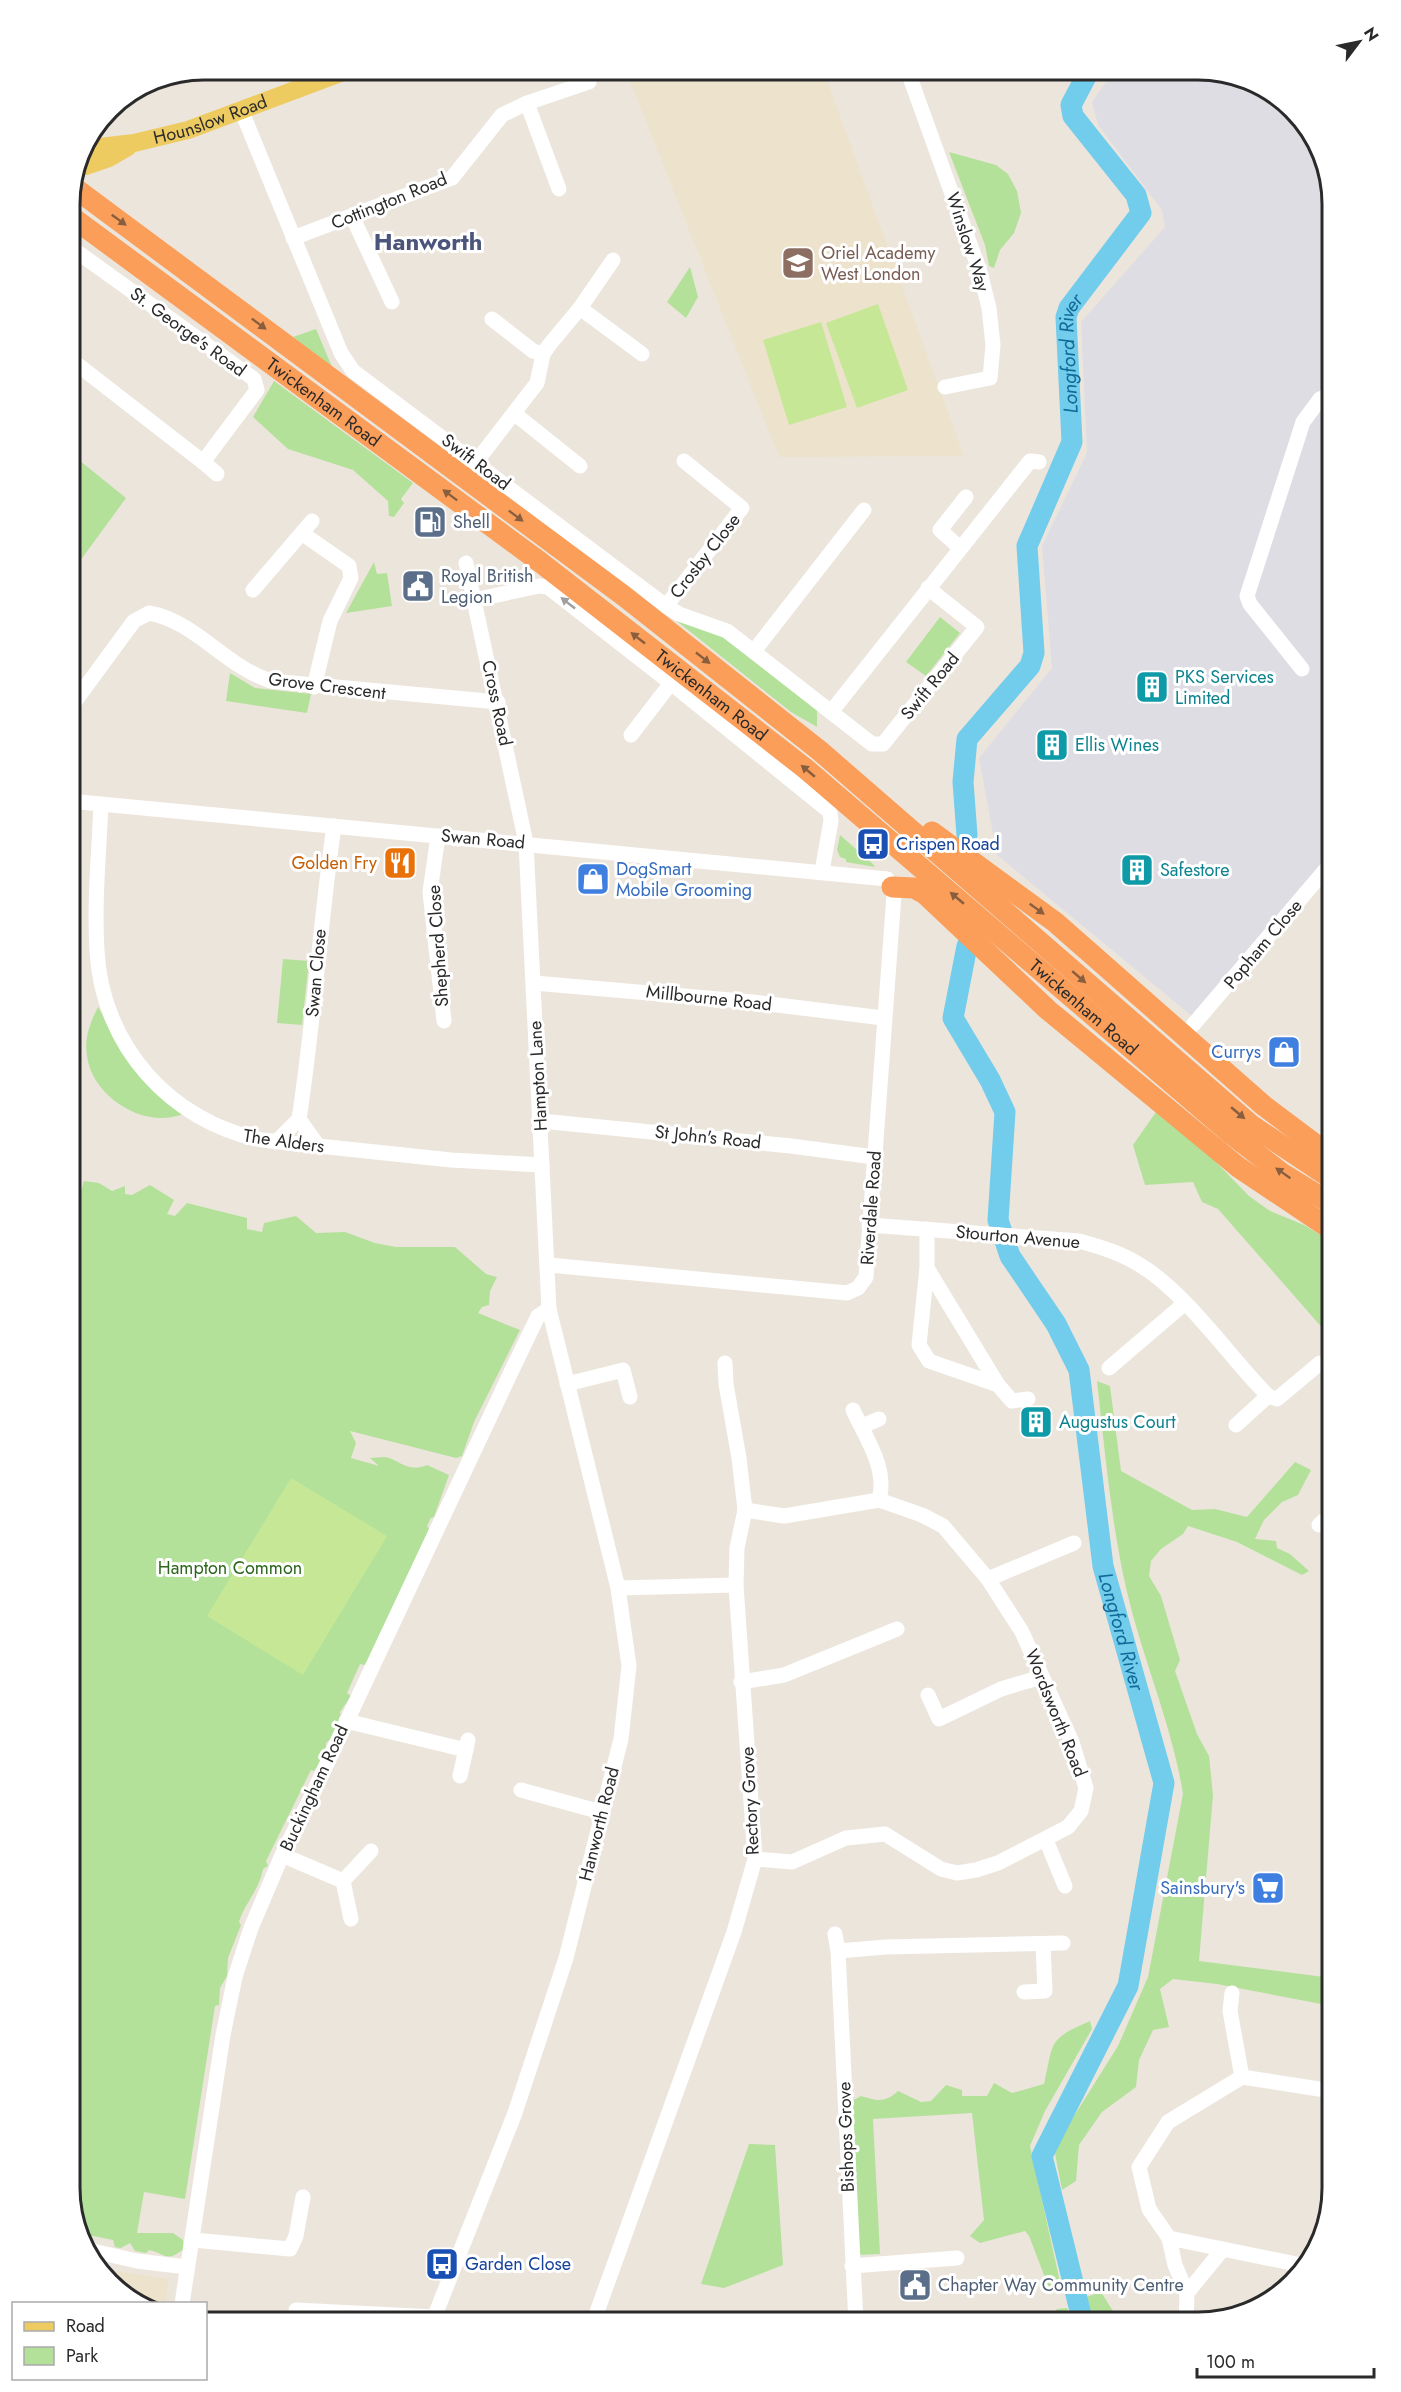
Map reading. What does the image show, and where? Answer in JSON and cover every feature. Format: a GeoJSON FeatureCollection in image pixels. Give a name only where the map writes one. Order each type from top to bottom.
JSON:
{"type":"FeatureCollection","features":[{"type":"Feature","properties":{"kind":"highway","name":"Twickenham Road"},"geometry":{"type":"LineString","coordinates":[[80,192],[624,596],[820,751],[1283,1174],[1322,1198]]}},
{"type":"Feature","properties":{"kind":"highway","name":"Twickenham Road"},"geometry":{"type":"LineString","coordinates":[[80,223],[540,562],[806,769],[1002,936],[1187,1084]]}},
{"type":"Feature","properties":{"kind":"highway"},"geometry":{"type":"LineString","coordinates":[[820,751],[1055,922],[1263,1105],[1322,1149]]}},
{"type":"Feature","properties":{"kind":"highway"},"geometry":{"type":"LineString","coordinates":[[892,887],[914,888],[926,894],[1048,1010],[1269,1190],[1322,1224]]}},
{"type":"Feature","properties":{"kind":"highway"},"geometry":{"type":"LineString","coordinates":[[1002,936],[1171,1111]]}},
{"type":"Feature","properties":{"kind":"highway"},"geometry":{"type":"LineString","coordinates":[[1187,1084],[1322,1172]]}},
{"type":"Feature","properties":{"kind":"main road","name":"Hounslow Road"},"geometry":{"type":"LineString","coordinates":[[89,155],[188,130],[242,112],[323,80]]}},
{"type":"Feature","properties":{"kind":"street","name":"Winslow Way"},"geometry":{"type":"LineString","coordinates":[[911,80],[977,262],[989,308],[993,345],[990,378],[945,387]]}},
{"type":"Feature","properties":{"kind":"street","name":"Cottington Road"},"geometry":{"type":"LineString","coordinates":[[293,238],[452,178],[502,115],[527,103],[589,82]]}},
{"type":"Feature","properties":{"kind":"street"},"geometry":{"type":"LineString","coordinates":[[527,103],[559,189]]}},
{"type":"Feature","properties":{"kind":"street","name":"Swift Road"},"geometry":{"type":"LineString","coordinates":[[242,112],[341,353],[353,371],[666,606],[679,614],[727,631],[872,744],[883,744],[977,627],[928,588]]}},
{"type":"Feature","properties":{"kind":"street"},"geometry":{"type":"LineString","coordinates":[[352,216],[392,302]]}},
{"type":"Feature","properties":{"kind":"street","name":"St. George's Road"},"geometry":{"type":"LineString","coordinates":[[80,254],[254,379],[257,390],[203,462]]}},
{"type":"Feature","properties":{"kind":"street"},"geometry":{"type":"LineString","coordinates":[[476,462],[537,383],[543,354],[580,308],[613,260]]}},
{"type":"Feature","properties":{"kind":"street"},"geometry":{"type":"LineString","coordinates":[[580,308],[642,354]]}},
{"type":"Feature","properties":{"kind":"street"},"geometry":{"type":"LineString","coordinates":[[492,320],[533,351],[543,354]]}},
{"type":"Feature","properties":{"kind":"street"},"geometry":{"type":"LineString","coordinates":[[80,367],[217,474]]}},
{"type":"Feature","properties":{"kind":"street"},"geometry":{"type":"LineString","coordinates":[[1302,669],[1250,604],[1247,596],[1304,422],[1322,398]]}},
{"type":"Feature","properties":{"kind":"street"},"geometry":{"type":"LineString","coordinates":[[515,414],[580,466]]}},
{"type":"Feature","properties":{"kind":"street","name":"Crosby Close"},"geometry":{"type":"LineString","coordinates":[[666,606],[742,508],[684,461]]}},
{"type":"Feature","properties":{"kind":"street"},"geometry":{"type":"LineString","coordinates":[[831,712],[959,547],[1030,461],[1039,462]]}},
{"type":"Feature","properties":{"kind":"street"},"geometry":{"type":"LineString","coordinates":[[959,547],[940,530],[966,497]]}},
{"type":"Feature","properties":{"kind":"street"},"geometry":{"type":"LineString","coordinates":[[754,651],[864,510]]}},
{"type":"Feature","properties":{"kind":"street"},"geometry":{"type":"LineString","coordinates":[[253,590],[312,521]]}},
{"type":"Feature","properties":{"kind":"street"},"geometry":{"type":"LineString","coordinates":[[303,534],[349,566],[351,578],[330,621],[314,687]]}},
{"type":"Feature","properties":{"kind":"street","name":"Cross Road"},"geometry":{"type":"LineString","coordinates":[[466,563],[498,702],[526,843]]}},
{"type":"Feature","properties":{"kind":"street"},"geometry":{"type":"LineString","coordinates":[[474,600],[539,586],[548,587],[830,812],[831,821],[822,871]]}},
{"type":"Feature","properties":{"kind":"street","name":"Grove Crescent"},"geometry":{"type":"LineString","coordinates":[[80,694],[134,621],[149,613],[169,616],[250,675],[271,681],[314,687],[498,702]]}},
{"type":"Feature","properties":{"kind":"street"},"geometry":{"type":"LineString","coordinates":[[631,735],[671,683]]}},
{"type":"Feature","properties":{"kind":"street","name":"Swan Road"},"geometry":{"type":"LineString","coordinates":[[80,802],[883,877],[892,887]]}},
{"type":"Feature","properties":{"kind":"street","name":"The Alders"},"geometry":{"type":"LineString","coordinates":[[101,804],[97,952],[105,997],[118,1029],[138,1065],[158,1087],[190,1113],[239,1136],[319,1147],[451,1160],[542,1165]]}},
{"type":"Feature","properties":{"kind":"street","name":"Swan Close"},"geometry":{"type":"LineString","coordinates":[[299,1119],[307,1067],[321,916],[334,826]]}},
{"type":"Feature","properties":{"kind":"street","name":"Shepherd Close"},"geometry":{"type":"LineString","coordinates":[[438,836],[430,892],[444,1021]]}},
{"type":"Feature","properties":{"kind":"street","name":"Hampton Lane"},"geometry":{"type":"LineString","coordinates":[[526,843],[549,1265],[549,1309]]}},
{"type":"Feature","properties":{"kind":"street","name":"Popham Close"},"geometry":{"type":"LineString","coordinates":[[1194,1025],[1322,874]]}},
{"type":"Feature","properties":{"kind":"street","name":"Riverdale Road"},"geometry":{"type":"LineString","coordinates":[[549,1265],[847,1293],[858,1288],[866,1277],[883,1018],[894,895],[892,887]]}},
{"type":"Feature","properties":{"kind":"street","name":"Millbourne Road"},"geometry":{"type":"LineString","coordinates":[[534,983],[742,1001],[883,1018]]}},
{"type":"Feature","properties":{"kind":"street"},"geometry":{"type":"LineString","coordinates":[[276,1142],[299,1119],[319,1147]]}},
{"type":"Feature","properties":{"kind":"street","name":"St John's Road"},"geometry":{"type":"LineString","coordinates":[[541,1121],[874,1156]]}},
{"type":"Feature","properties":{"kind":"street","name":"Stourton Avenue"},"geometry":{"type":"LineString","coordinates":[[869,1225],[1079,1241],[1110,1250],[1143,1266],[1167,1284],[1268,1396]]}},
{"type":"Feature","properties":{"kind":"street"},"geometry":{"type":"LineString","coordinates":[[927,1229],[927,1268],[919,1345],[929,1361],[998,1385]]}},
{"type":"Feature","properties":{"kind":"street"},"geometry":{"type":"LineString","coordinates":[[927,1268],[998,1385],[1008,1406],[1029,1399]]}},
{"type":"Feature","properties":{"kind":"street"},"geometry":{"type":"LineString","coordinates":[[1109,1368],[1185,1304]]}},
{"type":"Feature","properties":{"kind":"street","name":"Hanworth Road"},"geometry":{"type":"LineString","coordinates":[[436,2312],[531,2065],[566,1958],[621,1739],[627,1691],[626,1633],[618,1588],[549,1309]]}},
{"type":"Feature","properties":{"kind":"street","name":"Buckingham Road"},"geometry":{"type":"LineString","coordinates":[[182,2302],[223,2035],[235,1977],[251,1928],[282,1855],[538,1317],[549,1309]]}},
{"type":"Feature","properties":{"kind":"street","name":"Rectory Grove"},"geometry":{"type":"LineString","coordinates":[[597,2312],[734,1932],[755,1859],[755,1830],[741,1682],[736,1585],[736,1548],[745,1510],[739,1458],[726,1384],[725,1363]]}},
{"type":"Feature","properties":{"kind":"street"},"geometry":{"type":"LineString","coordinates":[[1236,1425],[1268,1396],[1277,1399],[1320,1363]]}},
{"type":"Feature","properties":{"kind":"street"},"geometry":{"type":"LineString","coordinates":[[567,1384],[623,1370],[630,1398]]}},
{"type":"Feature","properties":{"kind":"street"},"geometry":{"type":"LineString","coordinates":[[853,1410],[876,1459],[883,1486],[879,1500]]}},
{"type":"Feature","properties":{"kind":"street"},"geometry":{"type":"LineString","coordinates":[[862,1426],[879,1419]]}},
{"type":"Feature","properties":{"kind":"street","name":"Wordsworth Road"},"geometry":{"type":"LineString","coordinates":[[745,1510],[784,1516],[879,1500],[922,1515],[943,1526],[988,1580],[1022,1632],[1071,1742],[1086,1788],[1081,1811],[1068,1827],[998,1863],[957,1873],[941,1869],[885,1834],[846,1838],[792,1862],[755,1859]]}},
{"type":"Feature","properties":{"kind":"street"},"geometry":{"type":"LineString","coordinates":[[1319,1525],[1322,1522]]}},
{"type":"Feature","properties":{"kind":"street"},"geometry":{"type":"LineString","coordinates":[[988,1580],[1074,1543]]}},
{"type":"Feature","properties":{"kind":"street"},"geometry":{"type":"LineString","coordinates":[[618,1588],[736,1585]]}},
{"type":"Feature","properties":{"kind":"street"},"geometry":{"type":"LineString","coordinates":[[741,1682],[784,1675],[897,1629]]}},
{"type":"Feature","properties":{"kind":"street"},"geometry":{"type":"LineString","coordinates":[[928,1695],[939,1719],[1001,1689],[1041,1677]]}},
{"type":"Feature","properties":{"kind":"street"},"geometry":{"type":"LineString","coordinates":[[346,1721],[467,1745],[460,1776]]}},
{"type":"Feature","properties":{"kind":"street"},"geometry":{"type":"LineString","coordinates":[[520,1790],[601,1812]]}},
{"type":"Feature","properties":{"kind":"street"},"geometry":{"type":"LineString","coordinates":[[1046,1840],[1065,1886]]}},
{"type":"Feature","properties":{"kind":"street"},"geometry":{"type":"LineString","coordinates":[[343,1881],[371,1851]]}},
{"type":"Feature","properties":{"kind":"street"},"geometry":{"type":"LineString","coordinates":[[282,1855],[343,1881]]}},
{"type":"Feature","properties":{"kind":"street"},"geometry":{"type":"LineString","coordinates":[[343,1881],[351,1919]]}},
{"type":"Feature","properties":{"kind":"street","name":"Bishops Grove"},"geometry":{"type":"LineString","coordinates":[[835,1934],[838,1951],[855,2312]]}},
{"type":"Feature","properties":{"kind":"street"},"geometry":{"type":"LineString","coordinates":[[838,1951],[886,1947],[1063,1943]]}},
{"type":"Feature","properties":{"kind":"street"},"geometry":{"type":"LineString","coordinates":[[1024,1992],[1045,1991],[1043,1944]]}},
{"type":"Feature","properties":{"kind":"street"},"geometry":{"type":"LineString","coordinates":[[1232,1993],[1230,2011],[1242,2077]]}},
{"type":"Feature","properties":{"kind":"street"},"geometry":{"type":"LineString","coordinates":[[1186,2312],[1187,2293],[1175,2265],[1169,2238],[1149,2209],[1139,2167],[1168,2122],[1242,2077],[1322,2089]]}},
{"type":"Feature","properties":{"kind":"street"},"geometry":{"type":"LineString","coordinates":[[193,2240],[290,2249],[296,2236],[303,2197]]}},
{"type":"Feature","properties":{"kind":"street"},"geometry":{"type":"LineString","coordinates":[[1169,2238],[1296,2264]]}},
{"type":"Feature","properties":{"kind":"street"},"geometry":{"type":"LineString","coordinates":[[1187,2293],[1223,2249]]}},
{"type":"Feature","properties":{"kind":"street"},"geometry":{"type":"LineString","coordinates":[[97,2252],[137,2261],[187,2267]]}},
{"type":"Feature","properties":{"kind":"street"},"geometry":{"type":"LineString","coordinates":[[852,2266],[957,2258]]}},
{"type":"Feature","properties":{"kind":"street"},"geometry":{"type":"LineString","coordinates":[[296,2310],[323,2312]]}},
{"type":"Feature","properties":{"kind":"shaded area","name":"Oriel Academy West London"},"geometry":{"type":"Polygon","coordinates":[[[629,80],[827,80],[964,456],[779,457],[629,80]]]}},
{"type":"Feature","properties":{"kind":"shaded area"},"geometry":{"type":"Polygon","coordinates":[[[1107,80],[1205,80],[1222,82],[1252,92],[1279,110],[1301,135],[1315,164],[1322,204],[1322,865],[1192,1016],[997,855],[979,758],[1052,668],[1042,546],[1087,453],[1081,322],[1165,227],[1162,210],[1098,125],[1092,102],[1107,80]]]}},
{"type":"Feature","properties":{"kind":"shaded area"},"geometry":{"type":"Polygon","coordinates":[[[110,2270],[168,2279],[166,2302],[154,2302],[135,2292],[110,2270]]]}},
{"type":"Feature","properties":{"kind":"green space"},"geometry":{"type":"Polygon","coordinates":[[[949,152],[996,165],[1008,174],[1017,191],[1021,213],[1014,233],[1000,250],[994,268],[989,266],[985,245],[949,152]]]}},
{"type":"Feature","properties":{"kind":"green space"},"geometry":{"type":"Polygon","coordinates":[[[690,267],[698,297],[686,318],[667,302],[690,267]]]}},
{"type":"Feature","properties":{"kind":"green space"},"geometry":{"type":"Polygon","coordinates":[[[878,304],[908,390],[857,408],[826,323],[878,304]]]}},
{"type":"Feature","properties":{"kind":"green space"},"geometry":{"type":"Polygon","coordinates":[[[821,322],[847,407],[789,425],[763,340],[821,322]]]}},
{"type":"Feature","properties":{"kind":"green space"},"geometry":{"type":"Polygon","coordinates":[[[316,329],[332,367],[293,337],[316,329]]]}},
{"type":"Feature","properties":{"kind":"green space"},"geometry":{"type":"Polygon","coordinates":[[[274,381],[413,483],[401,499],[404,503],[394,517],[389,516],[388,501],[353,470],[288,449],[253,417],[274,381]]]}},
{"type":"Feature","properties":{"kind":"green space"},"geometry":{"type":"Polygon","coordinates":[[[80,461],[126,498],[80,561],[80,461]]]}},
{"type":"Feature","properties":{"kind":"green space"},"geometry":{"type":"Polygon","coordinates":[[[374,562],[377,574],[387,573],[392,606],[346,613],[374,562]]]}},
{"type":"Feature","properties":{"kind":"green space"},"geometry":{"type":"Polygon","coordinates":[[[940,617],[960,633],[926,676],[906,662],[940,617]]]}},
{"type":"Feature","properties":{"kind":"green space"},"geometry":{"type":"Polygon","coordinates":[[[673,618],[722,635],[817,708],[817,727],[791,712],[673,618]]]}},
{"type":"Feature","properties":{"kind":"green space"},"geometry":{"type":"Polygon","coordinates":[[[230,673],[255,688],[311,694],[307,713],[226,701],[230,673]]]}},
{"type":"Feature","properties":{"kind":"green space"},"geometry":{"type":"Polygon","coordinates":[[[840,835],[875,867],[846,862],[846,859],[840,857],[837,850],[840,835]]]}},
{"type":"Feature","properties":{"kind":"green space"},"geometry":{"type":"Polygon","coordinates":[[[283,959],[309,961],[302,1025],[277,1023],[283,959]]]}},
{"type":"Feature","properties":{"kind":"green space"},"geometry":{"type":"Polygon","coordinates":[[[98,1007],[136,1072],[183,1114],[168,1118],[137,1113],[110,1097],[99,1085],[91,1071],[86,1049],[88,1031],[98,1007]]]}},
{"type":"Feature","properties":{"kind":"green space"},"geometry":{"type":"Polygon","coordinates":[[[1156,1112],[1211,1157],[1249,1196],[1270,1211],[1304,1225],[1322,1236],[1322,1328],[1218,1209],[1202,1202],[1193,1182],[1145,1185],[1133,1145],[1156,1112]]]}},
{"type":"Feature","properties":{"kind":"green space","name":"Hampton Common"},"geometry":{"type":"Polygon","coordinates":[[[84,1181],[99,1183],[112,1191],[125,1186],[125,1194],[132,1195],[150,1185],[174,1200],[167,1214],[175,1216],[187,1203],[247,1218],[247,1229],[262,1232],[264,1223],[296,1216],[316,1233],[345,1232],[375,1243],[396,1247],[455,1247],[486,1274],[497,1277],[490,1291],[489,1305],[482,1307],[478,1313],[520,1330],[474,1422],[462,1456],[456,1458],[350,1431],[356,1443],[351,1458],[379,1466],[370,1458],[385,1457],[414,1468],[427,1465],[449,1475],[434,1517],[427,1526],[429,1529],[424,1543],[379,1642],[365,1665],[360,1664],[347,1693],[351,1696],[340,1712],[341,1721],[338,1729],[326,1743],[325,1757],[314,1771],[311,1770],[266,1861],[268,1866],[263,1869],[259,1883],[241,1915],[239,1922],[241,1925],[228,1958],[227,1976],[220,1988],[219,2005],[215,2006],[185,2199],[144,2192],[137,2233],[173,2233],[183,2240],[184,2249],[169,2257],[149,2250],[146,2253],[135,2251],[130,2243],[121,2248],[115,2247],[113,2240],[89,2235],[80,2196],[80,1195],[84,1181]]]}},
{"type":"Feature","properties":{"kind":"green space"},"geometry":{"type":"Polygon","coordinates":[[[1097,1381],[1110,1386],[1121,1471],[1192,1510],[1215,1509],[1247,1517],[1295,1462],[1311,1470],[1298,1495],[1282,1502],[1264,1520],[1255,1539],[1276,1541],[1277,1548],[1290,1554],[1309,1571],[1302,1575],[1237,1542],[1188,1526],[1183,1534],[1161,1549],[1151,1561],[1149,1576],[1161,1596],[1180,1660],[1175,1671],[1197,1734],[1209,1756],[1213,1795],[1199,1961],[1322,1977],[1322,2004],[1217,1984],[1173,1979],[1160,1989],[1169,2027],[1153,2030],[1139,2060],[1136,2087],[1102,2112],[1079,2145],[1076,2181],[1062,2190],[1054,2148],[1118,2046],[1148,1977],[1183,1794],[1172,1743],[1127,1592],[1109,1487],[1097,1381]]]}},
{"type":"Feature","properties":{"kind":"green space"},"geometry":{"type":"Polygon","coordinates":[[[291,1478],[387,1536],[303,1675],[207,1616],[291,1478]]]}},
{"type":"Feature","properties":{"kind":"green space"},"geometry":{"type":"Polygon","coordinates":[[[1090,2021],[1092,2029],[1045,2111],[1030,2146],[1062,2291],[1051,2293],[1025,2231],[980,2243],[970,2236],[984,2220],[972,2113],[873,2119],[880,2254],[858,2255],[850,2102],[861,2096],[876,2100],[885,2099],[898,2091],[921,2102],[931,2101],[946,2085],[962,2090],[962,2096],[987,2096],[994,2083],[1012,2093],[1044,2084],[1049,2059],[1059,2038],[1090,2021]]]}},
{"type":"Feature","properties":{"kind":"green space"},"geometry":{"type":"Polygon","coordinates":[[[749,2144],[775,2145],[783,2265],[724,2288],[701,2284],[749,2144]]]}},
{"type":"Feature","properties":{"kind":"green space"},"geometry":{"type":"Polygon","coordinates":[[[1101,2292],[1114,2312],[1087,2312],[1083,2298],[1101,2292]]]}},
{"type":"Feature","properties":{"kind":"green space"},"geometry":{"type":"Polygon","coordinates":[[[1067,2308],[1069,2312],[1054,2312],[1057,2309],[1067,2308]]]}},
{"type":"Feature","properties":{"kind":"waterway","name":"Longford River"},"geometry":{"type":"LineString","coordinates":[[967,835],[963,782],[967,739],[1030,666],[1034,653],[1027,546],[1072,442],[1066,317],[1069,308],[1141,213],[1136,195],[1073,116],[1071,105],[1084,80]]}},
{"type":"Feature","properties":{"kind":"waterway","name":"Longford River"},"geometry":{"type":"LineString","coordinates":[[967,946],[953,1018],[990,1080],[1005,1112],[998,1220],[1010,1256],[1056,1324],[1079,1370],[1103,1566],[1164,1783],[1128,1986],[1042,2156],[1080,2312]]}},
{"type":"Feature","properties":{"kind":"place","name":"Oriel Academy West London"},"geometry":{"type":"Point","coordinates":[798,263]}},
{"type":"Feature","properties":{"kind":"place","name":"Shell"},"geometry":{"type":"Point","coordinates":[430,522]}},
{"type":"Feature","properties":{"kind":"place","name":"Royal British Legion"},"geometry":{"type":"Point","coordinates":[418,586]}},
{"type":"Feature","properties":{"kind":"place","name":"PKS Services Limited"},"geometry":{"type":"Point","coordinates":[1152,687]}},
{"type":"Feature","properties":{"kind":"place","name":"Ellis Wines"},"geometry":{"type":"Point","coordinates":[1052,745]}},
{"type":"Feature","properties":{"kind":"place","name":"Crispen Road"},"geometry":{"type":"Point","coordinates":[873,844]}},
{"type":"Feature","properties":{"kind":"place","name":"Golden Fry"},"geometry":{"type":"Point","coordinates":[400,863]}},
{"type":"Feature","properties":{"kind":"place","name":"Safestore"},"geometry":{"type":"Point","coordinates":[1137,870]}},
{"type":"Feature","properties":{"kind":"place","name":"DogSmart Mobile Grooming"},"geometry":{"type":"Point","coordinates":[593,879]}},
{"type":"Feature","properties":{"kind":"place","name":"Currys"},"geometry":{"type":"Point","coordinates":[1284,1052]}},
{"type":"Feature","properties":{"kind":"place","name":"Augustus Court"},"geometry":{"type":"Point","coordinates":[1036,1422]}},
{"type":"Feature","properties":{"kind":"place","name":"Sainsbury's"},"geometry":{"type":"Point","coordinates":[1268,1888]}},
{"type":"Feature","properties":{"kind":"place","name":"Garden Close"},"geometry":{"type":"Point","coordinates":[442,2264]}},
{"type":"Feature","properties":{"kind":"place","name":"Chapter Way Community Centre"},"geometry":{"type":"Point","coordinates":[915,2285]}},
{"type":"Feature","properties":{"kind":"district","name":"Hanworth"},"geometry":{"type":"Point","coordinates":[428,242]}}]}
